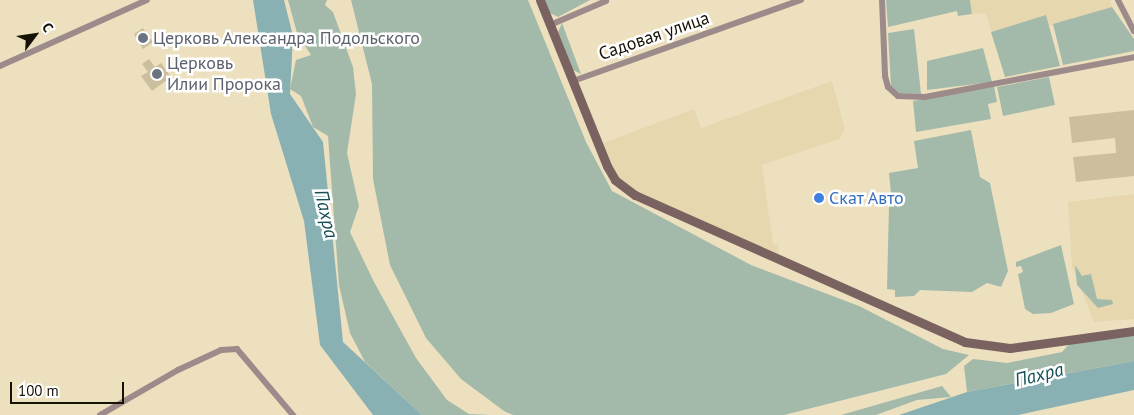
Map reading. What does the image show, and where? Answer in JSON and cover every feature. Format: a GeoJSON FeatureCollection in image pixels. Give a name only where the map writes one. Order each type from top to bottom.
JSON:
{"type":"FeatureCollection","features":[{"type":"Feature","properties":{"kind":"main road"},"geometry":{"type":"LineString","coordinates":[[540,0],[607,166],[623,188],[854,297],[949,338],[995,348],[1134,331]]}},
{"type":"Feature","properties":{"kind":"street"},"geometry":{"type":"LineString","coordinates":[[0,66],[147,0]]}},
{"type":"Feature","properties":{"kind":"street"},"geometry":{"type":"LineString","coordinates":[[586,8],[590,0]]}},
{"type":"Feature","properties":{"kind":"street","name":"Садовая улица"},"geometry":{"type":"LineString","coordinates":[[573,80],[801,0]]}},
{"type":"Feature","properties":{"kind":"street"},"geometry":{"type":"LineString","coordinates":[[882,0],[885,76],[888,87],[898,96],[924,97],[1134,57]]}},
{"type":"Feature","properties":{"kind":"street"},"geometry":{"type":"LineString","coordinates":[[1118,0],[1134,31]]}},
{"type":"Feature","properties":{"kind":"street"},"geometry":{"type":"LineString","coordinates":[[550,25],[606,1]]}},
{"type":"Feature","properties":{"kind":"street"},"geometry":{"type":"LineString","coordinates":[[100,415],[178,370],[221,350],[237,350],[292,415]]}},
{"type":"Feature","properties":{"kind":"shaded area"},"geometry":{"type":"Polygon","coordinates":[[[970,0],[1110,0],[1112,7],[1049,26],[1046,15],[991,32],[986,13],[972,14],[970,0]]]}},
{"type":"Feature","properties":{"kind":"shaded area"},"geometry":{"type":"Polygon","coordinates":[[[832,81],[845,129],[839,139],[762,165],[773,245],[778,244],[779,254],[772,255],[623,187],[598,145],[694,109],[701,128],[832,81]]]}},
{"type":"Feature","properties":{"kind":"shaded area"},"geometry":{"type":"Polygon","coordinates":[[[1134,194],[1134,319],[1094,322],[1072,267],[1068,202],[1134,194]]]}},
{"type":"Feature","properties":{"kind":"green space"},"geometry":{"type":"Polygon","coordinates":[[[288,0],[327,0],[325,5],[333,12],[353,67],[356,94],[347,153],[359,206],[350,232],[374,282],[416,358],[447,400],[469,414],[491,415],[422,415],[365,362],[350,333],[339,285],[328,136],[313,127],[301,96],[290,89],[296,60],[311,55],[297,33],[288,0]]]}},
{"type":"Feature","properties":{"kind":"green space"},"geometry":{"type":"Polygon","coordinates":[[[351,0],[528,0],[586,142],[612,191],[751,265],[859,306],[943,349],[969,355],[946,374],[784,415],[513,415],[504,411],[461,379],[426,338],[390,265],[373,179],[372,84],[351,0]]]}},
{"type":"Feature","properties":{"kind":"green space"},"geometry":{"type":"Polygon","coordinates":[[[545,0],[590,0],[558,17],[550,13],[545,0]]]}},
{"type":"Feature","properties":{"kind":"green space"},"geometry":{"type":"Polygon","coordinates":[[[886,0],[970,0],[972,14],[958,16],[957,11],[888,27],[886,0]]]}},
{"type":"Feature","properties":{"kind":"green space"},"geometry":{"type":"Polygon","coordinates":[[[1112,7],[1134,39],[1134,51],[1063,65],[1053,24],[1112,7]]]}},
{"type":"Feature","properties":{"kind":"green space"},"geometry":{"type":"Polygon","coordinates":[[[1046,15],[1060,66],[1005,77],[991,32],[1046,15]]]}},
{"type":"Feature","properties":{"kind":"green space"},"geometry":{"type":"Polygon","coordinates":[[[562,23],[581,74],[573,70],[558,32],[562,23]]]}},
{"type":"Feature","properties":{"kind":"green space"},"geometry":{"type":"Polygon","coordinates":[[[914,29],[921,94],[899,93],[891,86],[888,33],[914,29]]]}},
{"type":"Feature","properties":{"kind":"green space"},"geometry":{"type":"Polygon","coordinates":[[[983,48],[992,82],[927,90],[927,61],[983,48]]]}},
{"type":"Feature","properties":{"kind":"green space"},"geometry":{"type":"Polygon","coordinates":[[[1049,77],[1055,105],[1003,116],[997,87],[1049,77]]]}},
{"type":"Feature","properties":{"kind":"green space"},"geometry":{"type":"Polygon","coordinates":[[[994,86],[997,102],[988,104],[991,119],[916,132],[913,101],[994,86]]]}},
{"type":"Feature","properties":{"kind":"green space"},"geometry":{"type":"Polygon","coordinates":[[[971,130],[980,177],[990,183],[1008,271],[1001,287],[987,283],[972,292],[920,290],[914,296],[895,297],[895,290],[887,289],[889,205],[892,204],[889,173],[918,168],[914,141],[971,130]]]}},
{"type":"Feature","properties":{"kind":"green space"},"geometry":{"type":"Polygon","coordinates":[[[1061,245],[1074,304],[1051,313],[1033,314],[1025,309],[1018,274],[1023,272],[1021,266],[1016,267],[1016,262],[1061,245]]]}},
{"type":"Feature","properties":{"kind":"green space"},"geometry":{"type":"Polygon","coordinates":[[[1075,265],[1082,276],[1091,274],[1097,299],[1112,300],[1113,304],[1098,308],[1077,285],[1075,265]]]}},
{"type":"Feature","properties":{"kind":"green space"},"geometry":{"type":"Polygon","coordinates":[[[1134,331],[1134,361],[967,392],[964,366],[973,359],[1007,363],[1062,352],[1074,339],[1134,331]]]}},
{"type":"Feature","properties":{"kind":"green space"},"geometry":{"type":"Polygon","coordinates":[[[942,386],[951,397],[917,400],[876,415],[841,415],[942,386]]]}},
{"type":"Feature","properties":{"kind":"water","name":"Пахра"},"geometry":{"type":"Polygon","coordinates":[[[253,0],[284,0],[293,36],[290,94],[323,142],[343,342],[422,415],[373,415],[320,345],[304,221],[271,114],[253,0]]]}},
{"type":"Feature","properties":{"kind":"water"},"geometry":{"type":"Polygon","coordinates":[[[1134,361],[1134,390],[1018,415],[899,415],[967,392],[1134,361]]]}},
{"type":"Feature","properties":{"kind":"building","name":"Церковь Александра Подольского"},"geometry":{"type":"Polygon","coordinates":[[[143,28],[153,42],[143,49],[134,34],[143,28]]]}},
{"type":"Feature","properties":{"kind":"building","name":"Церковь Илии Пророка"},"geometry":{"type":"Polygon","coordinates":[[[149,59],[155,67],[161,63],[171,77],[152,91],[141,76],[148,72],[142,64],[149,59]]]}},
{"type":"Feature","properties":{"kind":"building"},"geometry":{"type":"Polygon","coordinates":[[[1134,110],[1134,176],[1076,182],[1073,157],[1116,153],[1115,138],[1072,143],[1069,117],[1134,110]]]}},
{"type":"Feature","properties":{"kind":"place","name":"Церковь Александра Подольского"},"geometry":{"type":"Point","coordinates":[143,38]}},
{"type":"Feature","properties":{"kind":"place","name":"Церковь Илии Пророка"},"geometry":{"type":"Point","coordinates":[157,74]}},
{"type":"Feature","properties":{"kind":"place","name":"Скат Авто"},"geometry":{"type":"Point","coordinates":[819,198]}}]}
